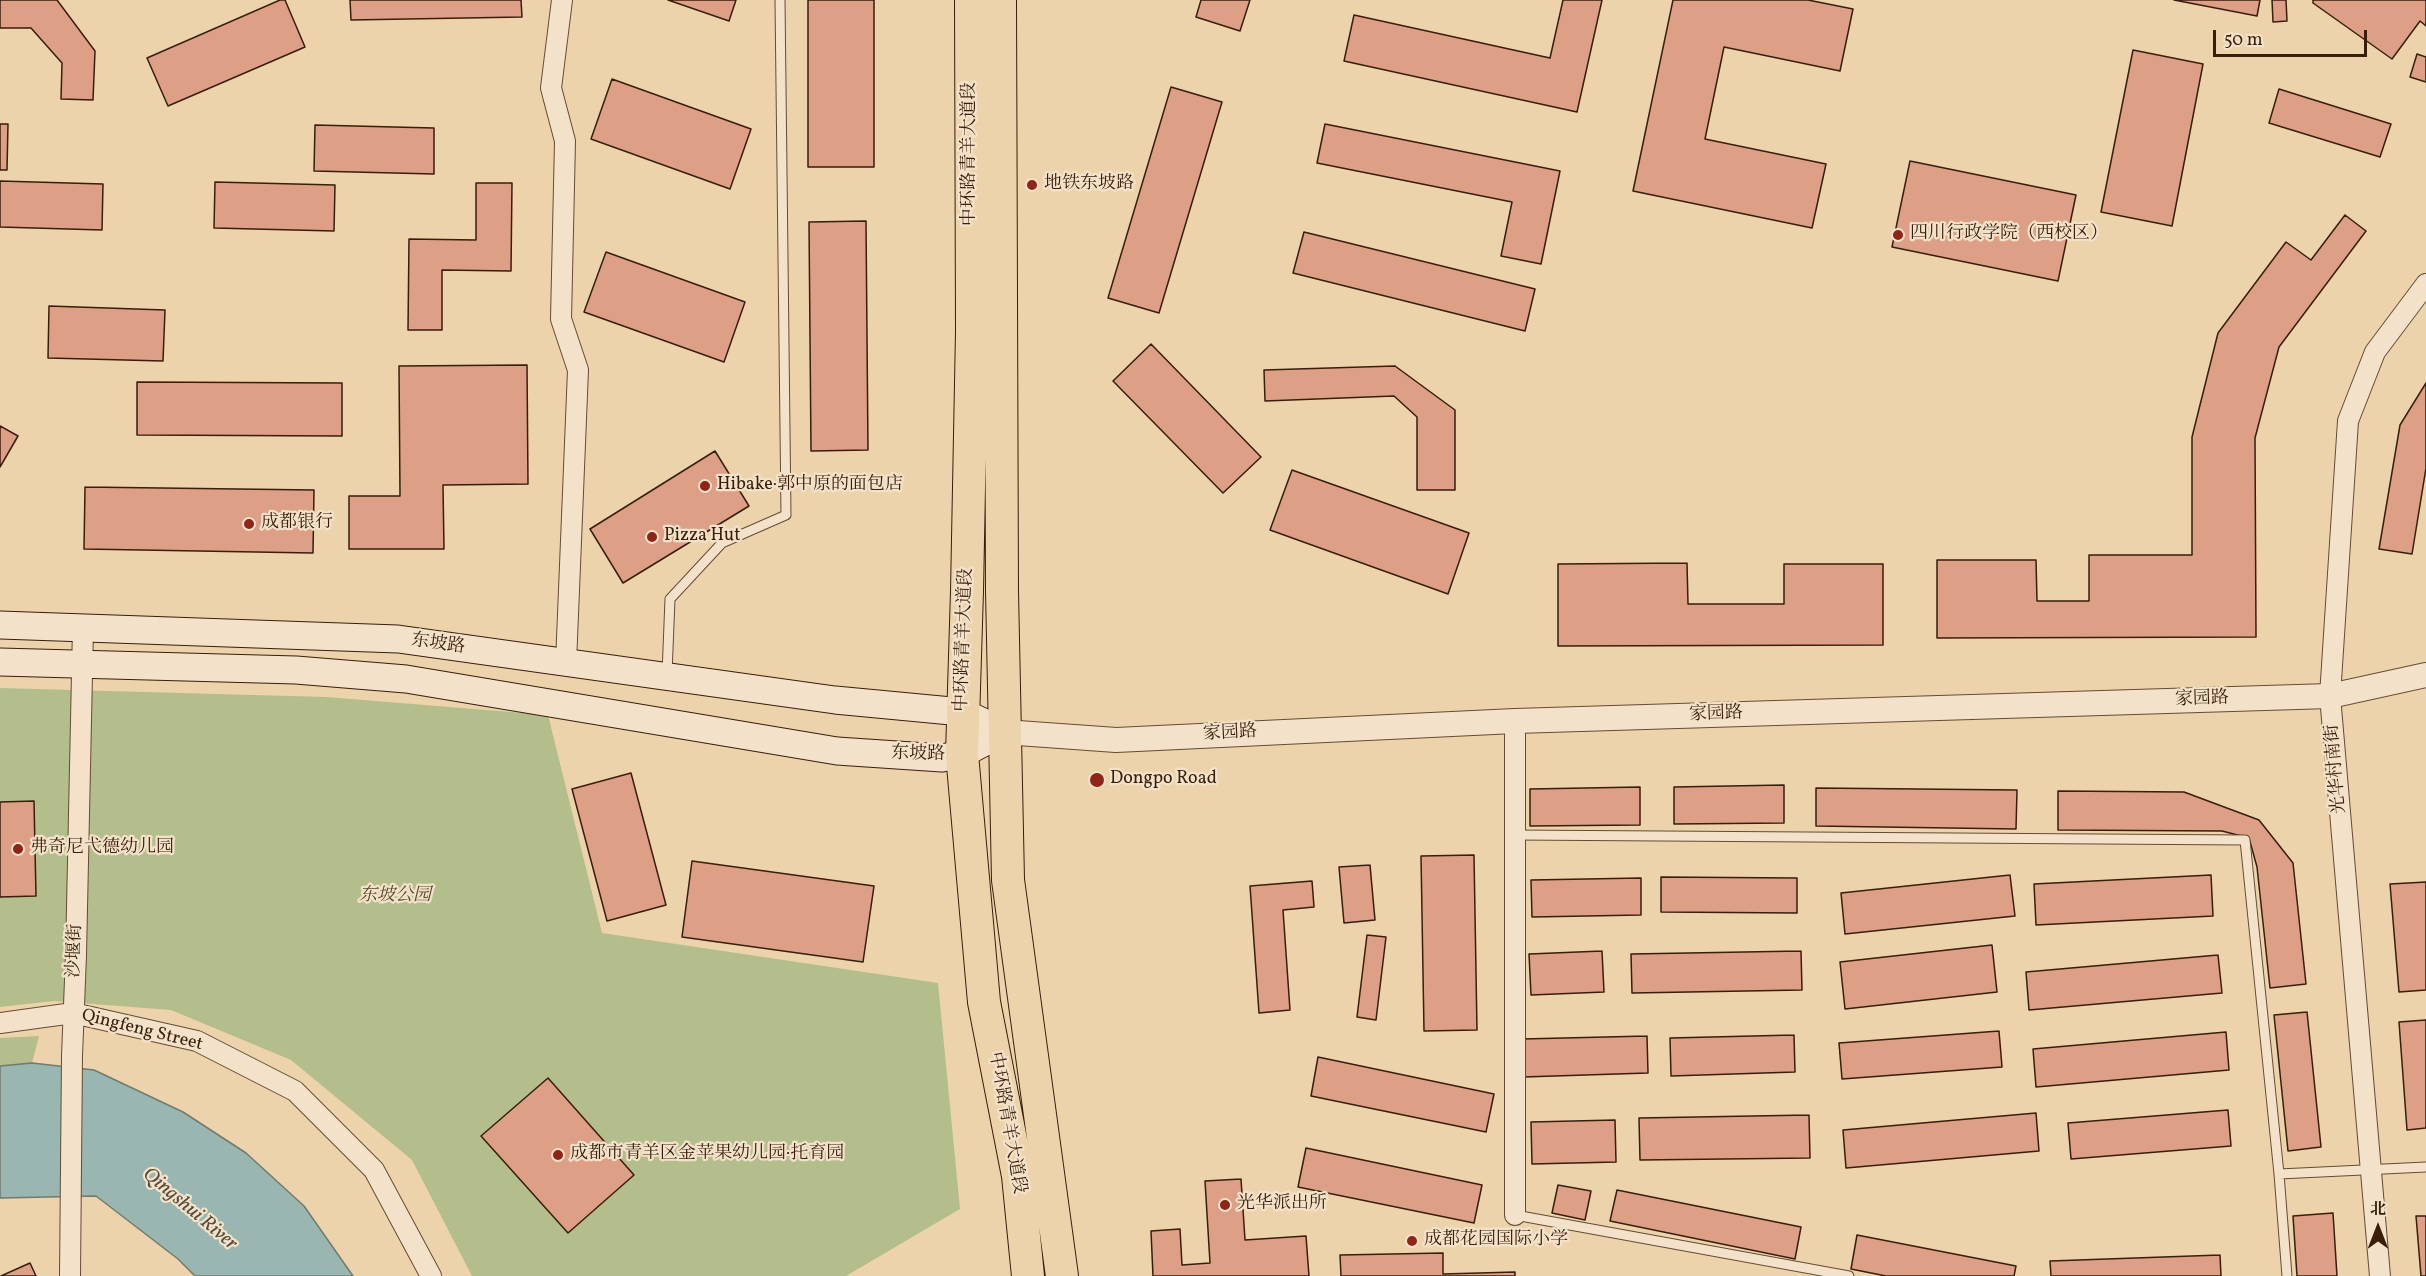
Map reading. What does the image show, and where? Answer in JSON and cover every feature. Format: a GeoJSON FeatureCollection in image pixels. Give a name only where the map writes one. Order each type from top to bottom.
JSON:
{"type":"FeatureCollection","features":[{"type":"Feature","properties":{"kind":"main road","name":"中环路青羊大道段"},"geometry":{"type":"LineString","coordinates":[[971,0],[972,331],[968,591],[962,754],[984,1002],[1018,1176],[1028,1276]]}},
{"type":"Feature","properties":{"kind":"main road","name":"中环路青羊大道段"},"geometry":{"type":"LineString","coordinates":[[1000,0],[1004,732],[1008,880],[1062,1276]]}},
{"type":"Feature","properties":{"kind":"main road","name":"东坡路"},"geometry":{"type":"LineString","coordinates":[[0,625],[398,639],[835,700],[962,712],[1004,732]]}},
{"type":"Feature","properties":{"kind":"main road","name":"东坡路"},"geometry":{"type":"LineString","coordinates":[[0,662],[296,670],[406,679],[837,751],[942,758],[962,754],[1004,732]]}},
{"type":"Feature","properties":{"kind":"street"},"geometry":{"type":"LineString","coordinates":[[562,0],[551,88],[565,141],[561,319],[578,370],[566,663]]}},
{"type":"Feature","properties":{"kind":"street","name":"光华村南街"},"geometry":{"type":"LineString","coordinates":[[2380,1276],[2373,1171],[2330,696],[2349,421],[2375,352],[2426,284]]}},
{"type":"Feature","properties":{"kind":"street","name":"沙堰街"},"geometry":{"type":"LineString","coordinates":[[70,1276],[72,1056],[82,627]]}},
{"type":"Feature","properties":{"kind":"street","name":"家园路"},"geometry":{"type":"LineString","coordinates":[[1004,732],[1116,740],[1515,721],[2330,696],[2426,675]]}},
{"type":"Feature","properties":{"kind":"street"},"geometry":{"type":"LineString","coordinates":[[1515,721],[1515,1215]]}},
{"type":"Feature","properties":{"kind":"street","name":"Qingfeng Street"},"geometry":{"type":"LineString","coordinates":[[0,1023],[73,1013],[197,1041],[295,1091],[374,1170],[431,1276]]}},
{"type":"Feature","properties":{"kind":"lane"},"geometry":{"type":"LineString","coordinates":[[667,676],[670,599],[722,543],[786,515],[780,0]]}},
{"type":"Feature","properties":{"kind":"lane"},"geometry":{"type":"LineString","coordinates":[[1515,835],[2245,840],[2279,1174],[2287,1276]]}},
{"type":"Feature","properties":{"kind":"lane"},"geometry":{"type":"LineString","coordinates":[[2279,1174],[2426,1167]]}},
{"type":"Feature","properties":{"kind":"lane"},"geometry":{"type":"LineString","coordinates":[[1515,1215],[1849,1276]]}},
{"type":"Feature","properties":{"kind":"green space","name":"东坡公园"},"geometry":{"type":"Polygon","coordinates":[[[0,688],[326,697],[548,715],[602,933],[938,983],[960,1209],[846,1276],[472,1276],[412,1160],[291,1060],[171,1010],[54,1001],[0,1007],[0,688]]]}},
{"type":"Feature","properties":{"kind":"green space"},"geometry":{"type":"Polygon","coordinates":[[[39,1036],[32,1063],[0,1066],[0,1038],[39,1036]]]}},
{"type":"Feature","properties":{"kind":"water","name":"Qingshui River"},"geometry":{"type":"Polygon","coordinates":[[[32,1063],[94,1070],[183,1112],[246,1153],[304,1206],[353,1276],[195,1276],[178,1259],[96,1196],[0,1198],[0,1066],[32,1063]]]}},
{"type":"Feature","properties":{"kind":"building"},"geometry":{"type":"Polygon","coordinates":[[[0,0],[57,0],[95,51],[93,100],[61,99],[62,63],[31,28],[0,28],[0,0]]]}},
{"type":"Feature","properties":{"kind":"building"},"geometry":{"type":"Polygon","coordinates":[[[280,0],[285,0],[305,47],[168,106],[147,58],[280,0]]]}},
{"type":"Feature","properties":{"kind":"building"},"geometry":{"type":"Polygon","coordinates":[[[350,0],[521,0],[522,17],[351,20],[350,0]]]}},
{"type":"Feature","properties":{"kind":"building"},"geometry":{"type":"Polygon","coordinates":[[[668,0],[736,0],[729,21],[668,0]]]}},
{"type":"Feature","properties":{"kind":"building"},"geometry":{"type":"Polygon","coordinates":[[[808,0],[874,0],[874,167],[808,167],[808,0]]]}},
{"type":"Feature","properties":{"kind":"building"},"geometry":{"type":"Polygon","coordinates":[[[1201,0],[1250,0],[1240,31],[1196,17],[1201,0]]]}},
{"type":"Feature","properties":{"kind":"building"},"geometry":{"type":"Polygon","coordinates":[[[1563,0],[1602,0],[1577,112],[1344,61],[1354,15],[1550,58],[1563,0]]]}},
{"type":"Feature","properties":{"kind":"building"},"geometry":{"type":"Polygon","coordinates":[[[1673,0],[1808,0],[1853,9],[1840,71],[1724,47],[1705,139],[1826,164],[1812,228],[1633,191],[1673,0]]]}},
{"type":"Feature","properties":{"kind":"building"},"geometry":{"type":"Polygon","coordinates":[[[2174,0],[2260,0],[2257,16],[2174,0]]]}},
{"type":"Feature","properties":{"kind":"building"},"geometry":{"type":"Polygon","coordinates":[[[2272,0],[2286,0],[2287,21],[2273,22],[2272,0]]]}},
{"type":"Feature","properties":{"kind":"building"},"geometry":{"type":"Polygon","coordinates":[[[2313,0],[2426,0],[2426,26],[2420,21],[2392,59],[2313,3],[2313,0]]]}},
{"type":"Feature","properties":{"kind":"building"},"geometry":{"type":"Polygon","coordinates":[[[2133,50],[2203,64],[2172,226],[2101,212],[2133,50]]]}},
{"type":"Feature","properties":{"kind":"building"},"geometry":{"type":"Polygon","coordinates":[[[2417,54],[2426,57],[2426,82],[2410,77],[2417,54]]]}},
{"type":"Feature","properties":{"kind":"building"},"geometry":{"type":"Polygon","coordinates":[[[612,79],[751,129],[730,189],[591,139],[612,79]]]}},
{"type":"Feature","properties":{"kind":"building"},"geometry":{"type":"Polygon","coordinates":[[[1171,87],[1222,102],[1159,313],[1108,298],[1171,87]]]}},
{"type":"Feature","properties":{"kind":"building"},"geometry":{"type":"Polygon","coordinates":[[[2279,89],[2391,124],[2380,157],[2269,123],[2279,89]]]}},
{"type":"Feature","properties":{"kind":"building"},"geometry":{"type":"Polygon","coordinates":[[[0,124],[8,124],[7,170],[0,170],[0,124]]]}},
{"type":"Feature","properties":{"kind":"building"},"geometry":{"type":"Polygon","coordinates":[[[1325,124],[1560,171],[1541,264],[1501,256],[1512,202],[1317,163],[1325,124]]]}},
{"type":"Feature","properties":{"kind":"building"},"geometry":{"type":"Polygon","coordinates":[[[315,125],[434,128],[434,174],[314,171],[315,125]]]}},
{"type":"Feature","properties":{"kind":"building"},"geometry":{"type":"Polygon","coordinates":[[[1910,161],[2076,195],[2058,281],[1892,247],[1910,161]]]}},
{"type":"Feature","properties":{"kind":"building"},"geometry":{"type":"Polygon","coordinates":[[[0,181],[103,184],[102,230],[0,227],[0,181]]]}},
{"type":"Feature","properties":{"kind":"building"},"geometry":{"type":"Polygon","coordinates":[[[215,182],[335,185],[334,231],[214,228],[215,182]]]}},
{"type":"Feature","properties":{"kind":"building"},"geometry":{"type":"Polygon","coordinates":[[[476,183],[512,183],[511,271],[442,270],[442,330],[408,330],[409,239],[476,240],[476,183]]]}},
{"type":"Feature","properties":{"kind":"building"},"geometry":{"type":"Polygon","coordinates":[[[2345,215],[2366,231],[2279,347],[2255,438],[2256,637],[1937,638],[1937,560],[2036,560],[2037,601],[2089,601],[2089,555],[2192,555],[2192,437],[2218,333],[2286,242],[2311,260],[2345,215]]]}},
{"type":"Feature","properties":{"kind":"building"},"geometry":{"type":"Polygon","coordinates":[[[866,221],[868,450],[811,451],[809,222],[866,221]]]}},
{"type":"Feature","properties":{"kind":"building"},"geometry":{"type":"Polygon","coordinates":[[[1304,232],[1535,289],[1525,331],[1293,273],[1304,232]]]}},
{"type":"Feature","properties":{"kind":"building"},"geometry":{"type":"Polygon","coordinates":[[[606,252],[745,302],[724,362],[584,312],[606,252]]]}},
{"type":"Feature","properties":{"kind":"building"},"geometry":{"type":"Polygon","coordinates":[[[49,306],[165,310],[163,361],[48,358],[49,306]]]}},
{"type":"Feature","properties":{"kind":"building"},"geometry":{"type":"Polygon","coordinates":[[[1151,344],[1261,457],[1223,493],[1113,381],[1151,344]]]}},
{"type":"Feature","properties":{"kind":"building"},"geometry":{"type":"Polygon","coordinates":[[[527,365],[528,484],[443,485],[444,549],[349,549],[349,496],[400,496],[399,366],[527,365]]]}},
{"type":"Feature","properties":{"kind":"building"},"geometry":{"type":"Polygon","coordinates":[[[1395,366],[1455,410],[1455,490],[1417,490],[1417,417],[1394,396],[1265,401],[1264,370],[1395,366]]]}},
{"type":"Feature","properties":{"kind":"building"},"geometry":{"type":"Polygon","coordinates":[[[137,382],[342,383],[342,436],[137,435],[137,382]]]}},
{"type":"Feature","properties":{"kind":"building"},"geometry":{"type":"Polygon","coordinates":[[[2426,383],[2426,468],[2412,554],[2379,549],[2400,425],[2426,383]]]}},
{"type":"Feature","properties":{"kind":"building"},"geometry":{"type":"Polygon","coordinates":[[[0,426],[18,436],[0,467],[0,426]]]}},
{"type":"Feature","properties":{"kind":"building"},"geometry":{"type":"Polygon","coordinates":[[[715,451],[749,506],[623,583],[590,529],[715,451]]]}},
{"type":"Feature","properties":{"kind":"building"},"geometry":{"type":"Polygon","coordinates":[[[1292,470],[1469,533],[1448,594],[1270,530],[1292,470]]]}},
{"type":"Feature","properties":{"kind":"building"},"geometry":{"type":"Polygon","coordinates":[[[85,487],[314,490],[313,553],[84,549],[85,487]]]}},
{"type":"Feature","properties":{"kind":"building"},"geometry":{"type":"Polygon","coordinates":[[[1687,563],[1688,604],[1784,604],[1784,564],[1883,564],[1883,645],[1558,646],[1558,564],[1687,563]]]}},
{"type":"Feature","properties":{"kind":"building"},"geometry":{"type":"Polygon","coordinates":[[[631,773],[666,905],[607,921],[572,789],[631,773]]]}},
{"type":"Feature","properties":{"kind":"building"},"geometry":{"type":"Polygon","coordinates":[[[1784,785],[1784,823],[1674,824],[1674,787],[1784,785]]]}},
{"type":"Feature","properties":{"kind":"building"},"geometry":{"type":"Polygon","coordinates":[[[1640,787],[1640,825],[1530,826],[1530,789],[1640,787]]]}},
{"type":"Feature","properties":{"kind":"building"},"geometry":{"type":"Polygon","coordinates":[[[1816,788],[2017,790],[2016,829],[1816,826],[1816,788]]]}},
{"type":"Feature","properties":{"kind":"building"},"geometry":{"type":"Polygon","coordinates":[[[2058,791],[2184,792],[2259,820],[2293,863],[2306,984],[2270,988],[2257,867],[2249,838],[2222,831],[2058,830],[2058,791]]]}},
{"type":"Feature","properties":{"kind":"building","name":"弗奇尼弋德幼儿园"},"geometry":{"type":"Polygon","coordinates":[[[34,801],[36,896],[0,897],[0,802],[34,801]]]}},
{"type":"Feature","properties":{"kind":"building"},"geometry":{"type":"Polygon","coordinates":[[[1474,855],[1477,1030],[1424,1031],[1421,856],[1474,855]]]}},
{"type":"Feature","properties":{"kind":"building"},"geometry":{"type":"Polygon","coordinates":[[[692,861],[874,886],[863,962],[682,937],[692,861]]]}},
{"type":"Feature","properties":{"kind":"building"},"geometry":{"type":"Polygon","coordinates":[[[1370,865],[1375,920],[1344,923],[1339,867],[1370,865]]]}},
{"type":"Feature","properties":{"kind":"building"},"geometry":{"type":"Polygon","coordinates":[[[2010,875],[2015,916],[1845,934],[1841,893],[2010,875]]]}},
{"type":"Feature","properties":{"kind":"building"},"geometry":{"type":"Polygon","coordinates":[[[2211,875],[2213,916],[2036,925],[2034,884],[2211,875]]]}},
{"type":"Feature","properties":{"kind":"building"},"geometry":{"type":"Polygon","coordinates":[[[1661,877],[1797,878],[1797,913],[1661,912],[1661,877]]]}},
{"type":"Feature","properties":{"kind":"building"},"geometry":{"type":"Polygon","coordinates":[[[1641,878],[1641,915],[1532,917],[1531,880],[1641,878]]]}},
{"type":"Feature","properties":{"kind":"building"},"geometry":{"type":"Polygon","coordinates":[[[1312,881],[1314,907],[1283,910],[1290,1010],[1259,1013],[1250,886],[1312,881]]]}},
{"type":"Feature","properties":{"kind":"building"},"geometry":{"type":"Polygon","coordinates":[[[2426,882],[2426,990],[2399,992],[2390,884],[2426,882]]]}},
{"type":"Feature","properties":{"kind":"building"},"geometry":{"type":"Polygon","coordinates":[[[1367,935],[1386,937],[1376,1020],[1357,1017],[1367,935]]]}},
{"type":"Feature","properties":{"kind":"building"},"geometry":{"type":"Polygon","coordinates":[[[1992,945],[1997,992],[1845,1009],[1840,962],[1992,945]]]}},
{"type":"Feature","properties":{"kind":"building"},"geometry":{"type":"Polygon","coordinates":[[[1602,951],[1604,992],[1531,995],[1529,954],[1602,951]]]}},
{"type":"Feature","properties":{"kind":"building"},"geometry":{"type":"Polygon","coordinates":[[[1801,951],[1802,990],[1632,993],[1631,954],[1801,951]]]}},
{"type":"Feature","properties":{"kind":"building"},"geometry":{"type":"Polygon","coordinates":[[[2218,955],[2222,993],[2029,1010],[2026,972],[2218,955]]]}},
{"type":"Feature","properties":{"kind":"building"},"geometry":{"type":"Polygon","coordinates":[[[2307,1012],[2321,1147],[2288,1151],[2274,1015],[2307,1012]]]}},
{"type":"Feature","properties":{"kind":"building"},"geometry":{"type":"Polygon","coordinates":[[[2426,1020],[2426,1128],[2407,1130],[2399,1022],[2426,1020]]]}},
{"type":"Feature","properties":{"kind":"building"},"geometry":{"type":"Polygon","coordinates":[[[1999,1031],[2002,1067],[1842,1079],[1839,1043],[1999,1031]]]}},
{"type":"Feature","properties":{"kind":"building"},"geometry":{"type":"Polygon","coordinates":[[[2226,1032],[2229,1070],[2036,1087],[2033,1049],[2226,1032]]]}},
{"type":"Feature","properties":{"kind":"building"},"geometry":{"type":"Polygon","coordinates":[[[1794,1035],[1795,1072],[1671,1076],[1670,1038],[1794,1035]]]}},
{"type":"Feature","properties":{"kind":"building"},"geometry":{"type":"Polygon","coordinates":[[[1647,1036],[1648,1073],[1523,1077],[1522,1039],[1647,1036]]]}},
{"type":"Feature","properties":{"kind":"building"},"geometry":{"type":"Polygon","coordinates":[[[1318,1057],[1494,1094],[1486,1132],[1311,1096],[1318,1057]]]}},
{"type":"Feature","properties":{"kind":"building","name":"成都市青羊区金苹果幼儿园·托育园"},"geometry":{"type":"Polygon","coordinates":[[[548,1078],[634,1175],[568,1233],[481,1136],[548,1078]]]}},
{"type":"Feature","properties":{"kind":"building"},"geometry":{"type":"Polygon","coordinates":[[[2228,1110],[2231,1146],[2071,1159],[2068,1123],[2228,1110]]]}},
{"type":"Feature","properties":{"kind":"building"},"geometry":{"type":"Polygon","coordinates":[[[2036,1113],[2039,1151],[1846,1168],[1843,1130],[2036,1113]]]}},
{"type":"Feature","properties":{"kind":"building"},"geometry":{"type":"Polygon","coordinates":[[[1809,1115],[1810,1158],[1640,1160],[1639,1118],[1809,1115]]]}},
{"type":"Feature","properties":{"kind":"building"},"geometry":{"type":"Polygon","coordinates":[[[1615,1120],[1616,1162],[1532,1164],[1531,1122],[1615,1120]]]}},
{"type":"Feature","properties":{"kind":"building"},"geometry":{"type":"Polygon","coordinates":[[[1306,1148],[1482,1185],[1474,1223],[1298,1187],[1306,1148]]]}},
{"type":"Feature","properties":{"kind":"building","name":"光华派出所"},"geometry":{"type":"Polygon","coordinates":[[[1241,1179],[1245,1240],[1306,1236],[1309,1276],[1153,1276],[1151,1231],[1180,1229],[1182,1265],[1210,1263],[1205,1181],[1241,1179]]]}},
{"type":"Feature","properties":{"kind":"building"},"geometry":{"type":"Polygon","coordinates":[[[1558,1185],[1591,1191],[1585,1220],[1552,1213],[1558,1185]]]}},
{"type":"Feature","properties":{"kind":"building"},"geometry":{"type":"Polygon","coordinates":[[[1617,1190],[1801,1227],[1795,1259],[1610,1221],[1617,1190]]]}},
{"type":"Feature","properties":{"kind":"building"},"geometry":{"type":"Polygon","coordinates":[[[2333,1213],[2337,1276],[2297,1276],[2293,1216],[2333,1213]]]}},
{"type":"Feature","properties":{"kind":"building"},"geometry":{"type":"Polygon","coordinates":[[[2416,1216],[2426,1216],[2426,1276],[2421,1276],[2416,1216]]]}},
{"type":"Feature","properties":{"kind":"building"},"geometry":{"type":"Polygon","coordinates":[[[1857,1235],[2016,1266],[2014,1276],[1886,1276],[1851,1269],[1857,1235]]]}},
{"type":"Feature","properties":{"kind":"building"},"geometry":{"type":"Polygon","coordinates":[[[1443,1253],[1443,1274],[1515,1272],[1515,1276],[1341,1276],[1340,1255],[1443,1253]]]}},
{"type":"Feature","properties":{"kind":"building"},"geometry":{"type":"Polygon","coordinates":[[[2220,1255],[2221,1276],[2051,1276],[2050,1261],[2220,1255]]]}},
{"type":"Feature","properties":{"kind":"building"},"geometry":{"type":"Polygon","coordinates":[[[30,1263],[36,1276],[1,1276],[30,1263]]]}},
{"type":"Feature","properties":{"kind":"place","name":"地铁东坡路"},"geometry":{"type":"Point","coordinates":[1032,185]}},
{"type":"Feature","properties":{"kind":"place","name":"四川行政学院（西校区）"},"geometry":{"type":"Point","coordinates":[1898,235]}},
{"type":"Feature","properties":{"kind":"place","name":"Hibake·郭中原的面包店"},"geometry":{"type":"Point","coordinates":[705,486]}},
{"type":"Feature","properties":{"kind":"place","name":"成都银行"},"geometry":{"type":"Point","coordinates":[249,524]}},
{"type":"Feature","properties":{"kind":"place","name":"Pizza Hut"},"geometry":{"type":"Point","coordinates":[652,537]}},
{"type":"Feature","properties":{"kind":"place","name":"Dongpo Road"},"geometry":{"type":"Point","coordinates":[1097,780]}},
{"type":"Feature","properties":{"kind":"place","name":"弗奇尼弋德幼儿园"},"geometry":{"type":"Point","coordinates":[18,849]}},
{"type":"Feature","properties":{"kind":"place","name":"成都市青羊区金苹果幼儿园·托育园"},"geometry":{"type":"Point","coordinates":[558,1155]}},
{"type":"Feature","properties":{"kind":"place","name":"光华派出所"},"geometry":{"type":"Point","coordinates":[1225,1205]}},
{"type":"Feature","properties":{"kind":"place","name":"成都花园国际小学"},"geometry":{"type":"Point","coordinates":[1412,1241]}}]}
